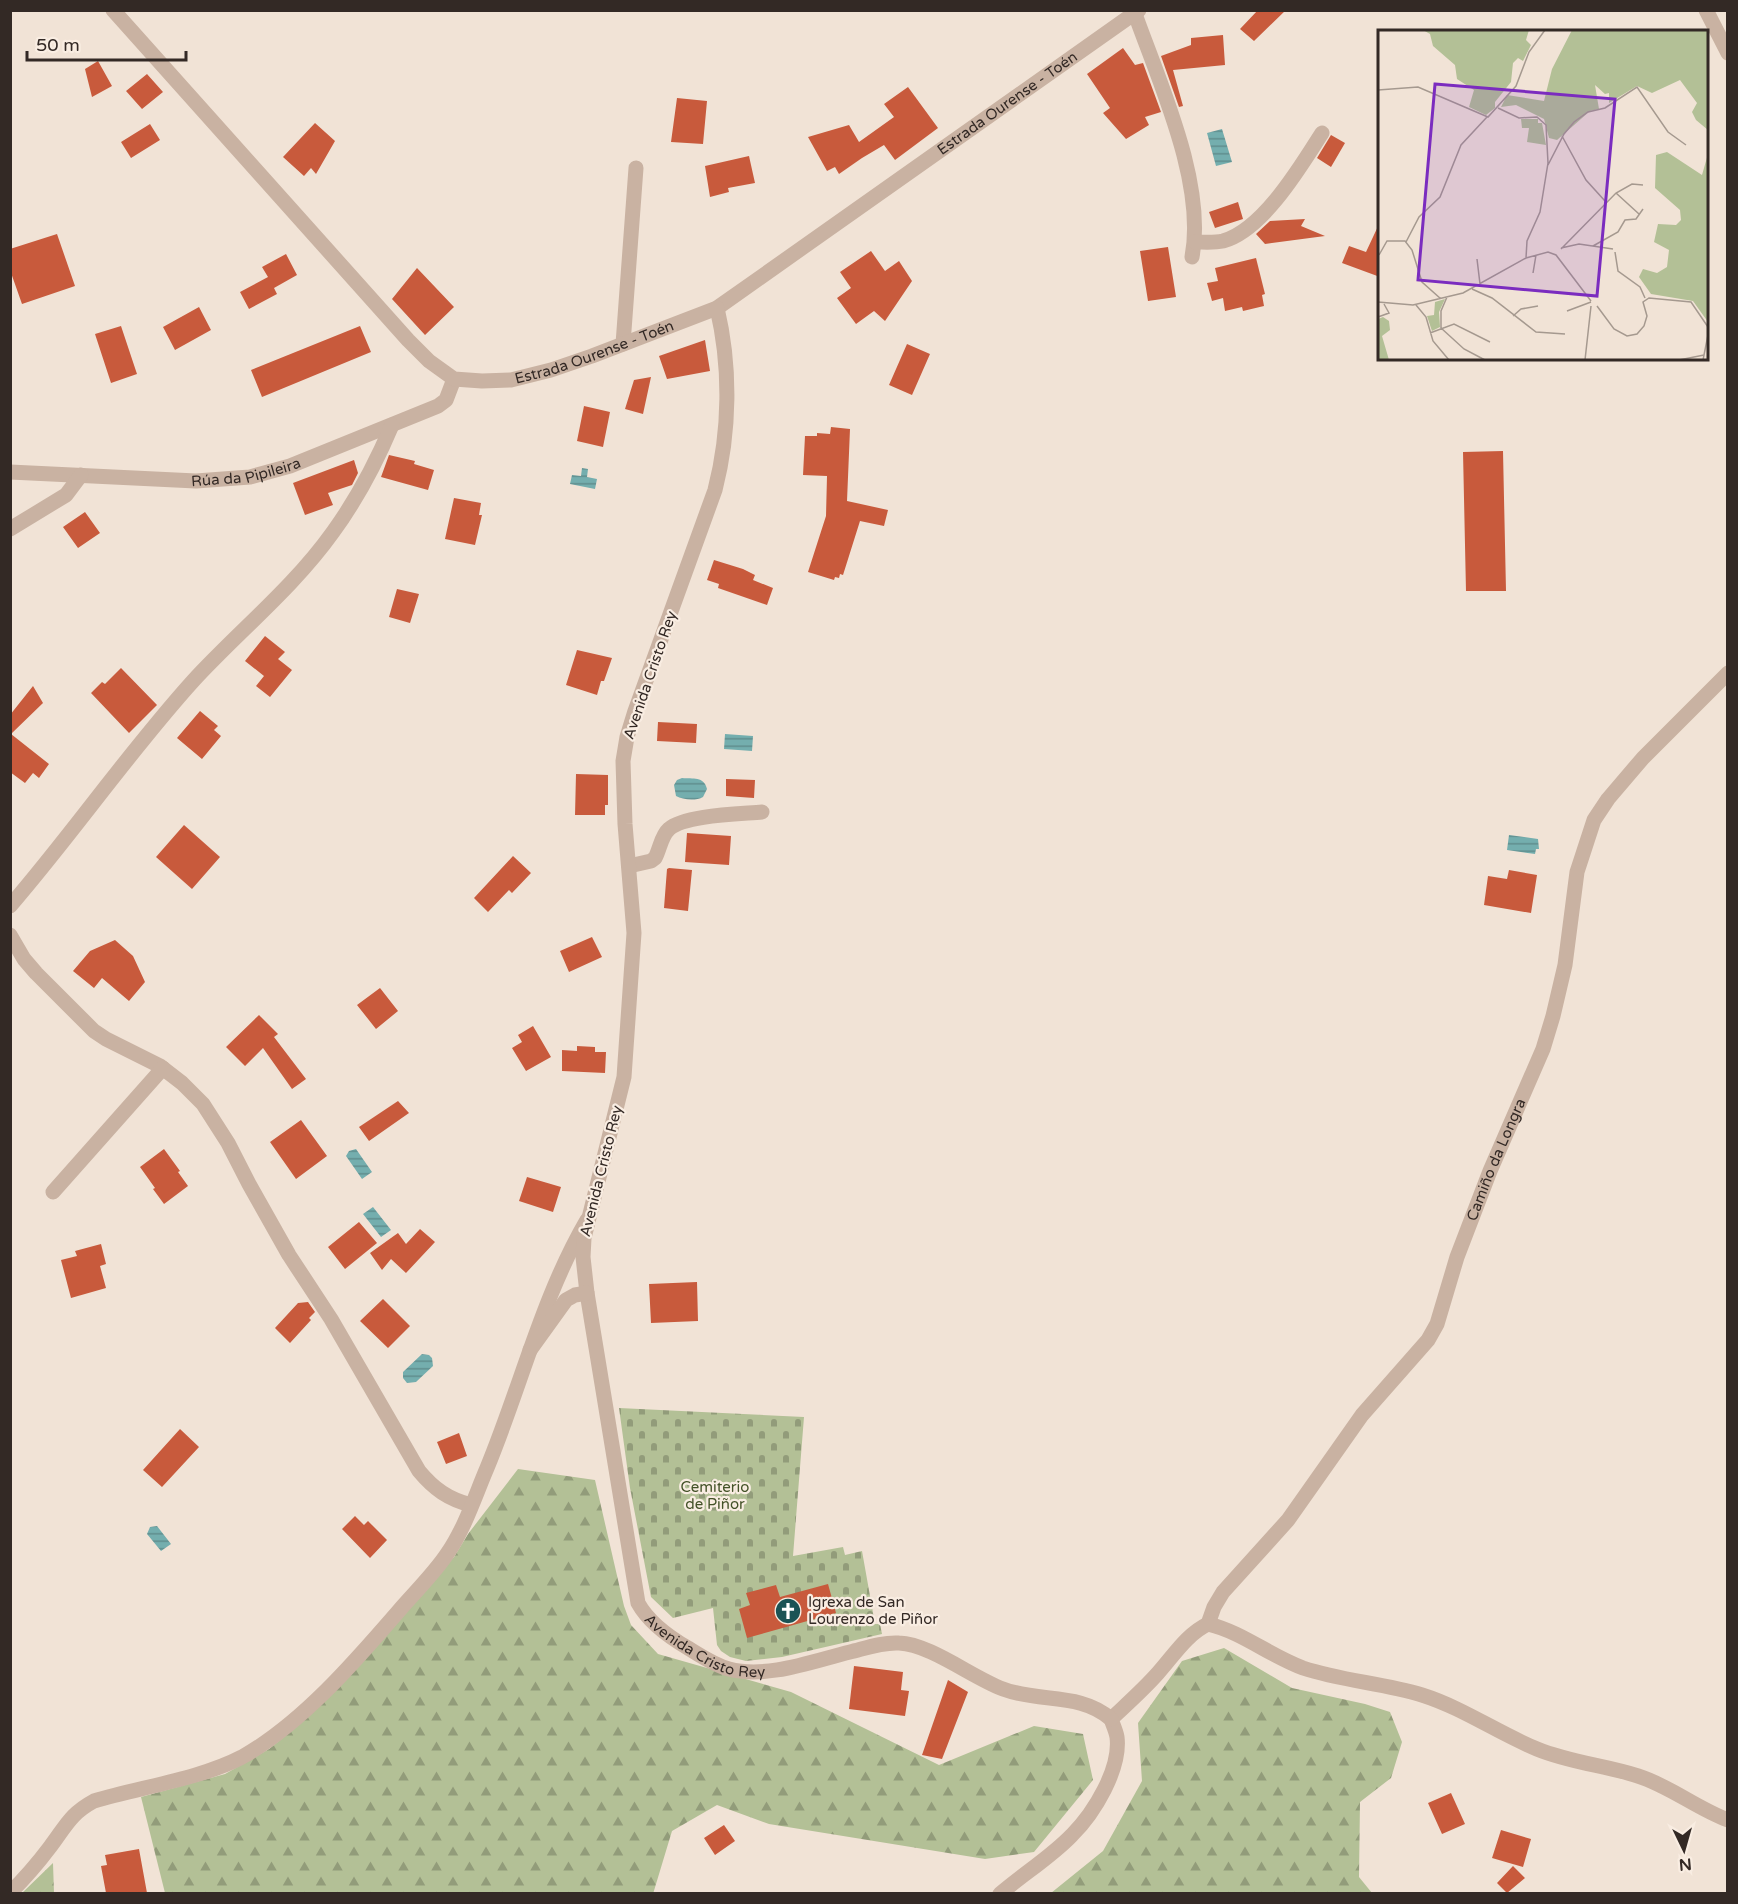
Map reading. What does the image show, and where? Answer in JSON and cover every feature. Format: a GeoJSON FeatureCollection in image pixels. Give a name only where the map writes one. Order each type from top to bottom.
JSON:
{"type":"FeatureCollection","features":[{"type":"Feature","properties":{"kind":"street"},"geometry":{"type":"LineString","coordinates":[[113,10],[408,340],[429,362],[454,379]]}},
{"type":"Feature","properties":{"kind":"street"},"geometry":{"type":"LineString","coordinates":[[1706,10],[1728,53]]}},
{"type":"Feature","properties":{"kind":"street"},"geometry":{"type":"LineString","coordinates":[[1137,12],[1192,189],[1194,250],[1227,240],[1254,222],[1277,199],[1322,133]]}},
{"type":"Feature","properties":{"kind":"street","name":"Estrada Ourense - Toén"},"geometry":{"type":"LineString","coordinates":[[454,379],[511,380],[551,370],[717,308],[1137,12]]}},
{"type":"Feature","properties":{"kind":"street"},"geometry":{"type":"LineString","coordinates":[[622,344],[636,168]]}},
{"type":"Feature","properties":{"kind":"street","name":"Avenida Cristo Rey"},"geometry":{"type":"LineString","coordinates":[[717,308],[725,354],[726,435],[724,452],[715,490],[627,737],[623,762],[634,950],[624,1077],[587,1220],[583,1257],[635,1593],[644,1614],[655,1624],[684,1646],[728,1669],[745,1672],[783,1668],[882,1644],[900,1643],[916,1646],[1002,1689],[1025,1696],[1082,1702],[1103,1712],[1111,1719]]}},
{"type":"Feature","properties":{"kind":"street","name":"Rúa da Pipileira"},"geometry":{"type":"LineString","coordinates":[[10,472],[196,480],[250,477],[290,466],[438,406],[446,400],[454,379]]}},
{"type":"Feature","properties":{"kind":"street"},"geometry":{"type":"LineString","coordinates":[[10,906],[150,731],[194,680],[274,600],[333,533],[363,487],[392,425]]}},
{"type":"Feature","properties":{"kind":"street"},"geometry":{"type":"LineString","coordinates":[[10,529],[66,495],[81,475]]}},
{"type":"Feature","properties":{"kind":"street","name":"Camiño da Longra"},"geometry":{"type":"LineString","coordinates":[[1208,1624],[1214,1606],[1229,1585],[1288,1520],[1362,1415],[1433,1332],[1444,1304],[1457,1257],[1490,1171],[1543,1049],[1565,965],[1577,873],[1594,820],[1608,799],[1643,758],[1728,673]]}},
{"type":"Feature","properties":{"kind":"street"},"geometry":{"type":"LineString","coordinates":[[629,866],[655,858],[668,830],[680,823],[718,816],[762,812]]}},
{"type":"Feature","properties":{"kind":"street"},"geometry":{"type":"LineString","coordinates":[[10,935],[24,959],[36,973],[94,1031],[163,1068],[182,1083],[208,1110],[265,1213],[330,1319],[418,1471],[445,1496],[471,1506]]}},
{"type":"Feature","properties":{"kind":"street"},"geometry":{"type":"LineString","coordinates":[[53,1192],[163,1068]]}},
{"type":"Feature","properties":{"kind":"street"},"geometry":{"type":"LineString","coordinates":[[10,1893],[49,1849],[70,1817],[81,1808],[94,1801],[222,1766],[252,1750],[291,1722],[366,1650],[446,1555],[460,1532],[498,1441],[569,1250],[587,1220]]}},
{"type":"Feature","properties":{"kind":"street"},"geometry":{"type":"LineString","coordinates":[[530,1350],[566,1300],[575,1295],[587,1293]]}},
{"type":"Feature","properties":{"kind":"street"},"geometry":{"type":"LineString","coordinates":[[1000,1893],[1073,1835],[1097,1802],[1114,1766],[1118,1750],[1117,1734],[1111,1719],[1149,1682],[1189,1636],[1208,1624],[1228,1630],[1299,1666],[1321,1674],[1421,1695],[1443,1702],[1534,1748],[1584,1764],[1637,1775],[1728,1820]]}},
{"type":"Feature","properties":{"kind":"green space","name":"Cemiterio de Piñor"},"geometry":{"type":"Polygon","coordinates":[[[619,1408],[804,1417],[793,1556],[843,1547],[845,1555],[862,1551],[875,1624],[880,1624],[882,1634],[782,1657],[746,1661],[730,1657],[717,1645],[713,1608],[673,1618],[651,1597],[630,1488],[619,1408]]]}},
{"type":"Feature","properties":{"kind":"green space"},"geometry":{"type":"Polygon","coordinates":[[[518,1469],[595,1480],[624,1606],[631,1625],[658,1654],[791,1692],[939,1765],[1034,1726],[1083,1734],[1093,1780],[1034,1852],[985,1859],[769,1824],[717,1805],[672,1831],[653,1894],[165,1893],[141,1797],[225,1774],[269,1749],[295,1728],[454,1557],[468,1534],[518,1469]]]}},
{"type":"Feature","properties":{"kind":"green space"},"geometry":{"type":"Polygon","coordinates":[[[1224,1648],[1292,1688],[1365,1704],[1390,1712],[1402,1742],[1391,1778],[1360,1802],[1359,1877],[1372,1893],[1051,1893],[1103,1851],[1142,1781],[1138,1723],[1182,1661],[1224,1648]]]}},
{"type":"Feature","properties":{"kind":"green space"},"geometry":{"type":"Polygon","coordinates":[[[53,1863],[54,1893],[22,1893],[53,1863]]]}},
{"type":"Feature","properties":{"kind":"water"},"geometry":{"type":"Polygon","coordinates":[[[1222,129],[1232,162],[1216,166],[1207,133],[1222,129]]]}},
{"type":"Feature","properties":{"kind":"water"},"geometry":{"type":"Polygon","coordinates":[[[582,468],[588,469],[587,477],[597,479],[595,489],[570,484],[572,475],[581,476],[582,468]]]}},
{"type":"Feature","properties":{"kind":"water"},"geometry":{"type":"Polygon","coordinates":[[[725,734],[753,736],[752,751],[724,749],[725,734]]]}},
{"type":"Feature","properties":{"kind":"water"},"geometry":{"type":"Polygon","coordinates":[[[682,778],[701,780],[707,789],[703,797],[690,800],[676,796],[674,785],[682,778]]]}},
{"type":"Feature","properties":{"kind":"water"},"geometry":{"type":"Polygon","coordinates":[[[1509,835],[1538,839],[1539,849],[1536,849],[1535,854],[1507,850],[1509,835]]]}},
{"type":"Feature","properties":{"kind":"water"},"geometry":{"type":"Polygon","coordinates":[[[356,1149],[372,1172],[362,1179],[346,1156],[349,1151],[356,1149]]]}},
{"type":"Feature","properties":{"kind":"water"},"geometry":{"type":"Polygon","coordinates":[[[373,1207],[391,1230],[381,1237],[363,1214],[373,1207]]]}},
{"type":"Feature","properties":{"kind":"water"},"geometry":{"type":"Polygon","coordinates":[[[422,1354],[432,1358],[433,1366],[416,1382],[407,1383],[403,1378],[403,1372],[422,1354]]]}},
{"type":"Feature","properties":{"kind":"water"},"geometry":{"type":"Polygon","coordinates":[[[157,1526],[171,1544],[161,1551],[147,1534],[150,1527],[157,1526]]]}},
{"type":"Feature","properties":{"kind":"building"},"geometry":{"type":"Polygon","coordinates":[[[1258,10],[1286,10],[1254,41],[1240,29],[1258,10]]]}},
{"type":"Feature","properties":{"kind":"building"},"geometry":{"type":"Polygon","coordinates":[[[1223,35],[1225,65],[1173,70],[1183,106],[1179,107],[1161,56],[1191,45],[1191,38],[1223,35]]]}},
{"type":"Feature","properties":{"kind":"building"},"geometry":{"type":"Polygon","coordinates":[[[1123,48],[1135,65],[1143,63],[1161,112],[1145,117],[1149,125],[1126,139],[1103,113],[1110,108],[1087,74],[1123,48]]]}},
{"type":"Feature","properties":{"kind":"building"},"geometry":{"type":"Polygon","coordinates":[[[98,61],[112,86],[92,97],[85,69],[98,61]]]}},
{"type":"Feature","properties":{"kind":"building"},"geometry":{"type":"Polygon","coordinates":[[[147,74],[163,92],[142,109],[126,91],[147,74]]]}},
{"type":"Feature","properties":{"kind":"building"},"geometry":{"type":"Polygon","coordinates":[[[908,87],[938,128],[895,160],[884,145],[839,174],[835,167],[827,171],[808,137],[849,125],[859,142],[894,117],[884,104],[908,87]]]}},
{"type":"Feature","properties":{"kind":"building"},"geometry":{"type":"Polygon","coordinates":[[[677,98],[707,101],[703,144],[671,142],[677,98]]]}},
{"type":"Feature","properties":{"kind":"building"},"geometry":{"type":"Polygon","coordinates":[[[315,123],[335,141],[316,174],[311,168],[304,176],[283,157],[315,123]]]}},
{"type":"Feature","properties":{"kind":"building"},"geometry":{"type":"Polygon","coordinates":[[[150,124],[160,140],[131,158],[121,142],[150,124]]]}},
{"type":"Feature","properties":{"kind":"building"},"geometry":{"type":"Polygon","coordinates":[[[1331,135],[1345,143],[1331,167],[1317,158],[1331,135]]]}},
{"type":"Feature","properties":{"kind":"building"},"geometry":{"type":"Polygon","coordinates":[[[749,156],[755,183],[728,188],[729,192],[710,197],[705,166],[749,156]]]}},
{"type":"Feature","properties":{"kind":"building"},"geometry":{"type":"Polygon","coordinates":[[[1238,202],[1243,219],[1215,228],[1209,212],[1238,202]]]}},
{"type":"Feature","properties":{"kind":"building"},"geometry":{"type":"Polygon","coordinates":[[[1305,219],[1301,226],[1325,236],[1265,244],[1256,234],[1270,221],[1305,219]]]}},
{"type":"Feature","properties":{"kind":"building"},"geometry":{"type":"Polygon","coordinates":[[[1378,226],[1378,276],[1342,263],[1349,246],[1366,252],[1378,226]]]}},
{"type":"Feature","properties":{"kind":"building"},"geometry":{"type":"Polygon","coordinates":[[[57,234],[75,286],[22,304],[10,270],[10,249],[57,234]]]}},
{"type":"Feature","properties":{"kind":"building"},"geometry":{"type":"Polygon","coordinates":[[[1168,247],[1176,297],[1148,301],[1140,251],[1168,247]]]}},
{"type":"Feature","properties":{"kind":"building"},"geometry":{"type":"Polygon","coordinates":[[[871,251],[885,271],[899,261],[912,281],[885,321],[874,311],[856,324],[837,298],[851,288],[840,272],[871,251]]]}},
{"type":"Feature","properties":{"kind":"building"},"geometry":{"type":"Polygon","coordinates":[[[286,254],[297,275],[274,288],[277,294],[249,309],[240,292],[268,277],[262,267],[286,254]]]}},
{"type":"Feature","properties":{"kind":"building"},"geometry":{"type":"Polygon","coordinates":[[[1256,258],[1265,294],[1262,295],[1264,306],[1243,311],[1242,307],[1225,311],[1223,298],[1212,301],[1207,283],[1218,281],[1215,268],[1256,258]]]}},
{"type":"Feature","properties":{"kind":"building"},"geometry":{"type":"Polygon","coordinates":[[[417,268],[454,307],[425,335],[392,299],[417,268]]]}},
{"type":"Feature","properties":{"kind":"building"},"geometry":{"type":"Polygon","coordinates":[[[199,307],[211,330],[175,350],[163,327],[199,307]]]}},
{"type":"Feature","properties":{"kind":"building"},"geometry":{"type":"Polygon","coordinates":[[[121,326],[137,374],[111,383],[95,334],[121,326]]]}},
{"type":"Feature","properties":{"kind":"building"},"geometry":{"type":"Polygon","coordinates":[[[360,326],[371,352],[262,397],[251,370],[360,326]]]}},
{"type":"Feature","properties":{"kind":"building"},"geometry":{"type":"Polygon","coordinates":[[[705,340],[710,371],[667,379],[659,356],[705,340]]]}},
{"type":"Feature","properties":{"kind":"building"},"geometry":{"type":"Polygon","coordinates":[[[907,344],[930,354],[912,395],[889,385],[907,344]]]}},
{"type":"Feature","properties":{"kind":"building"},"geometry":{"type":"Polygon","coordinates":[[[651,377],[643,414],[625,409],[634,380],[651,377]]]}},
{"type":"Feature","properties":{"kind":"building"},"geometry":{"type":"Polygon","coordinates":[[[584,406],[610,412],[603,447],[577,441],[584,406]]]}},
{"type":"Feature","properties":{"kind":"building"},"geometry":{"type":"Polygon","coordinates":[[[831,427],[850,429],[847,501],[888,510],[884,526],[860,521],[843,575],[840,574],[839,578],[835,577],[834,580],[808,572],[826,516],[827,476],[803,475],[805,436],[817,436],[817,433],[830,434],[831,427]]]}},
{"type":"Feature","properties":{"kind":"building"},"geometry":{"type":"Polygon","coordinates":[[[1503,451],[1506,591],[1466,591],[1463,452],[1503,451]]]}},
{"type":"Feature","properties":{"kind":"building"},"geometry":{"type":"Polygon","coordinates":[[[389,455],[415,461],[414,464],[434,470],[428,490],[381,477],[389,455]]]}},
{"type":"Feature","properties":{"kind":"building"},"geometry":{"type":"Polygon","coordinates":[[[354,460],[358,473],[352,485],[328,493],[333,505],[305,515],[293,483],[354,460]]]}},
{"type":"Feature","properties":{"kind":"building"},"geometry":{"type":"Polygon","coordinates":[[[454,498],[481,503],[479,515],[482,515],[475,545],[445,539],[454,498]]]}},
{"type":"Feature","properties":{"kind":"building"},"geometry":{"type":"Polygon","coordinates":[[[85,512],[100,533],[78,548],[63,527],[85,512]]]}},
{"type":"Feature","properties":{"kind":"building"},"geometry":{"type":"Polygon","coordinates":[[[714,560],[743,569],[755,575],[753,580],[773,588],[767,605],[718,588],[719,584],[707,580],[714,560]]]}},
{"type":"Feature","properties":{"kind":"building"},"geometry":{"type":"Polygon","coordinates":[[[397,589],[419,594],[410,623],[389,617],[397,589]]]}},
{"type":"Feature","properties":{"kind":"building"},"geometry":{"type":"Polygon","coordinates":[[[265,636],[285,652],[278,659],[292,670],[270,697],[256,686],[264,676],[245,661],[265,636]]]}},
{"type":"Feature","properties":{"kind":"building"},"geometry":{"type":"Polygon","coordinates":[[[577,650],[612,658],[597,695],[566,685],[577,650]]]}},
{"type":"Feature","properties":{"kind":"building"},"geometry":{"type":"Polygon","coordinates":[[[121,668],[157,705],[129,733],[91,693],[102,682],[105,684],[121,668]]]}},
{"type":"Feature","properties":{"kind":"building"},"geometry":{"type":"Polygon","coordinates":[[[33,686],[43,703],[11,734],[49,764],[39,778],[33,773],[25,783],[10,772],[10,715],[33,686]]]}},
{"type":"Feature","properties":{"kind":"building"},"geometry":{"type":"Polygon","coordinates":[[[200,711],[218,726],[214,730],[221,736],[202,759],[177,738],[200,711]]]}},
{"type":"Feature","properties":{"kind":"building"},"geometry":{"type":"Polygon","coordinates":[[[658,722],[697,724],[696,743],[657,741],[658,722]]]}},
{"type":"Feature","properties":{"kind":"building"},"geometry":{"type":"Polygon","coordinates":[[[576,774],[608,775],[608,805],[605,805],[605,815],[575,815],[576,774]]]}},
{"type":"Feature","properties":{"kind":"building"},"geometry":{"type":"Polygon","coordinates":[[[726,779],[755,780],[754,798],[726,796],[726,779]]]}},
{"type":"Feature","properties":{"kind":"building"},"geometry":{"type":"Polygon","coordinates":[[[184,825],[220,857],[192,889],[156,857],[184,825]]]}},
{"type":"Feature","properties":{"kind":"building"},"geometry":{"type":"Polygon","coordinates":[[[687,833],[731,836],[729,865],[685,862],[687,833]]]}},
{"type":"Feature","properties":{"kind":"building"},"geometry":{"type":"Polygon","coordinates":[[[513,856],[531,873],[512,893],[509,890],[488,912],[474,898],[513,856]]]}},
{"type":"Feature","properties":{"kind":"building"},"geometry":{"type":"Polygon","coordinates":[[[667,869],[692,870],[688,911],[664,908],[667,869]]]}},
{"type":"Feature","properties":{"kind":"building"},"geometry":{"type":"Polygon","coordinates":[[[1509,870],[1537,875],[1531,913],[1484,905],[1488,876],[1507,879],[1509,870]]]}},
{"type":"Feature","properties":{"kind":"building"},"geometry":{"type":"Polygon","coordinates":[[[592,937],[602,957],[569,972],[560,951],[592,937]]]}},
{"type":"Feature","properties":{"kind":"building"},"geometry":{"type":"Polygon","coordinates":[[[115,940],[133,956],[145,982],[129,1001],[102,978],[94,988],[73,971],[90,951],[115,940]]]}},
{"type":"Feature","properties":{"kind":"building"},"geometry":{"type":"Polygon","coordinates":[[[380,988],[398,1011],[376,1029],[357,1005],[380,988]]]}},
{"type":"Feature","properties":{"kind":"building"},"geometry":{"type":"Polygon","coordinates":[[[259,1015],[278,1034],[274,1037],[306,1079],[292,1089],[263,1048],[245,1066],[226,1047],[259,1015]]]}},
{"type":"Feature","properties":{"kind":"building"},"geometry":{"type":"Polygon","coordinates":[[[533,1026],[551,1057],[526,1071],[512,1048],[522,1042],[518,1035],[533,1026]]]}},
{"type":"Feature","properties":{"kind":"building"},"geometry":{"type":"Polygon","coordinates":[[[577,1046],[595,1047],[595,1052],[606,1052],[605,1073],[562,1071],[562,1050],[577,1051],[577,1046]]]}},
{"type":"Feature","properties":{"kind":"building"},"geometry":{"type":"Polygon","coordinates":[[[398,1101],[409,1113],[369,1141],[359,1127],[398,1101]]]}},
{"type":"Feature","properties":{"kind":"building"},"geometry":{"type":"Polygon","coordinates":[[[301,1120],[327,1156],[296,1179],[270,1142],[301,1120]]]}},
{"type":"Feature","properties":{"kind":"building"},"geometry":{"type":"Polygon","coordinates":[[[164,1149],[188,1186],[164,1204],[140,1167],[164,1149]]]}},
{"type":"Feature","properties":{"kind":"building"},"geometry":{"type":"Polygon","coordinates":[[[527,1177],[561,1187],[553,1212],[519,1201],[527,1177]]]}},
{"type":"Feature","properties":{"kind":"building"},"geometry":{"type":"Polygon","coordinates":[[[359,1222],[377,1243],[345,1269],[328,1247],[359,1222]]]}},
{"type":"Feature","properties":{"kind":"building"},"geometry":{"type":"Polygon","coordinates":[[[420,1229],[435,1242],[406,1273],[391,1259],[382,1270],[370,1253],[398,1233],[406,1244],[420,1229]]]}},
{"type":"Feature","properties":{"kind":"building"},"geometry":{"type":"Polygon","coordinates":[[[101,1244],[106,1264],[100,1266],[106,1288],[71,1298],[61,1260],[77,1256],[75,1251],[101,1244]]]}},
{"type":"Feature","properties":{"kind":"building"},"geometry":{"type":"Polygon","coordinates":[[[697,1282],[698,1321],[651,1323],[649,1284],[697,1282]]]}},
{"type":"Feature","properties":{"kind":"building"},"geometry":{"type":"Polygon","coordinates":[[[383,1299],[410,1326],[388,1348],[360,1321],[383,1299]]]}},
{"type":"Feature","properties":{"kind":"building"},"geometry":{"type":"Polygon","coordinates":[[[308,1302],[315,1312],[309,1318],[311,1320],[290,1343],[275,1328],[298,1303],[308,1302]]]}},
{"type":"Feature","properties":{"kind":"building"},"geometry":{"type":"Polygon","coordinates":[[[180,1429],[199,1447],[162,1487],[143,1470],[180,1429]]]}},
{"type":"Feature","properties":{"kind":"building"},"geometry":{"type":"Polygon","coordinates":[[[459,1433],[467,1456],[446,1464],[437,1442],[459,1433]]]}},
{"type":"Feature","properties":{"kind":"building"},"geometry":{"type":"Polygon","coordinates":[[[355,1516],[364,1525],[368,1521],[387,1540],[370,1558],[342,1529],[355,1516]]]}},
{"type":"Feature","properties":{"kind":"building","name":"Igrexa de San Lourenzo de Piñor"},"geometry":{"type":"Polygon","coordinates":[[[828,1584],[836,1613],[747,1638],[739,1609],[750,1605],[746,1593],[776,1585],[780,1597],[828,1584]]]}},
{"type":"Feature","properties":{"kind":"building"},"geometry":{"type":"Polygon","coordinates":[[[854,1666],[903,1672],[901,1690],[909,1691],[905,1716],[849,1709],[854,1666]]]}},
{"type":"Feature","properties":{"kind":"building"},"geometry":{"type":"Polygon","coordinates":[[[948,1680],[968,1692],[942,1759],[922,1755],[948,1680]]]}},
{"type":"Feature","properties":{"kind":"building"},"geometry":{"type":"Polygon","coordinates":[[[1451,1793],[1465,1824],[1442,1834],[1428,1803],[1451,1793]]]}},
{"type":"Feature","properties":{"kind":"building"},"geometry":{"type":"Polygon","coordinates":[[[724,1825],[735,1841],[715,1855],[704,1838],[724,1825]]]}},
{"type":"Feature","properties":{"kind":"building"},"geometry":{"type":"Polygon","coordinates":[[[1501,1830],[1531,1839],[1523,1867],[1492,1858],[1501,1830]]]}},
{"type":"Feature","properties":{"kind":"building"},"geometry":{"type":"Polygon","coordinates":[[[139,1849],[147,1893],[106,1893],[101,1866],[107,1865],[105,1855],[139,1849]]]}},
{"type":"Feature","properties":{"kind":"building"},"geometry":{"type":"Polygon","coordinates":[[[1513,1866],[1525,1878],[1507,1893],[1497,1883],[1513,1866]]]}},
{"type":"Feature","properties":{"kind":"place","name":"Igrexa de San Lourenzo de Piñor"},"geometry":{"type":"Point","coordinates":[788,1611]}}]}
